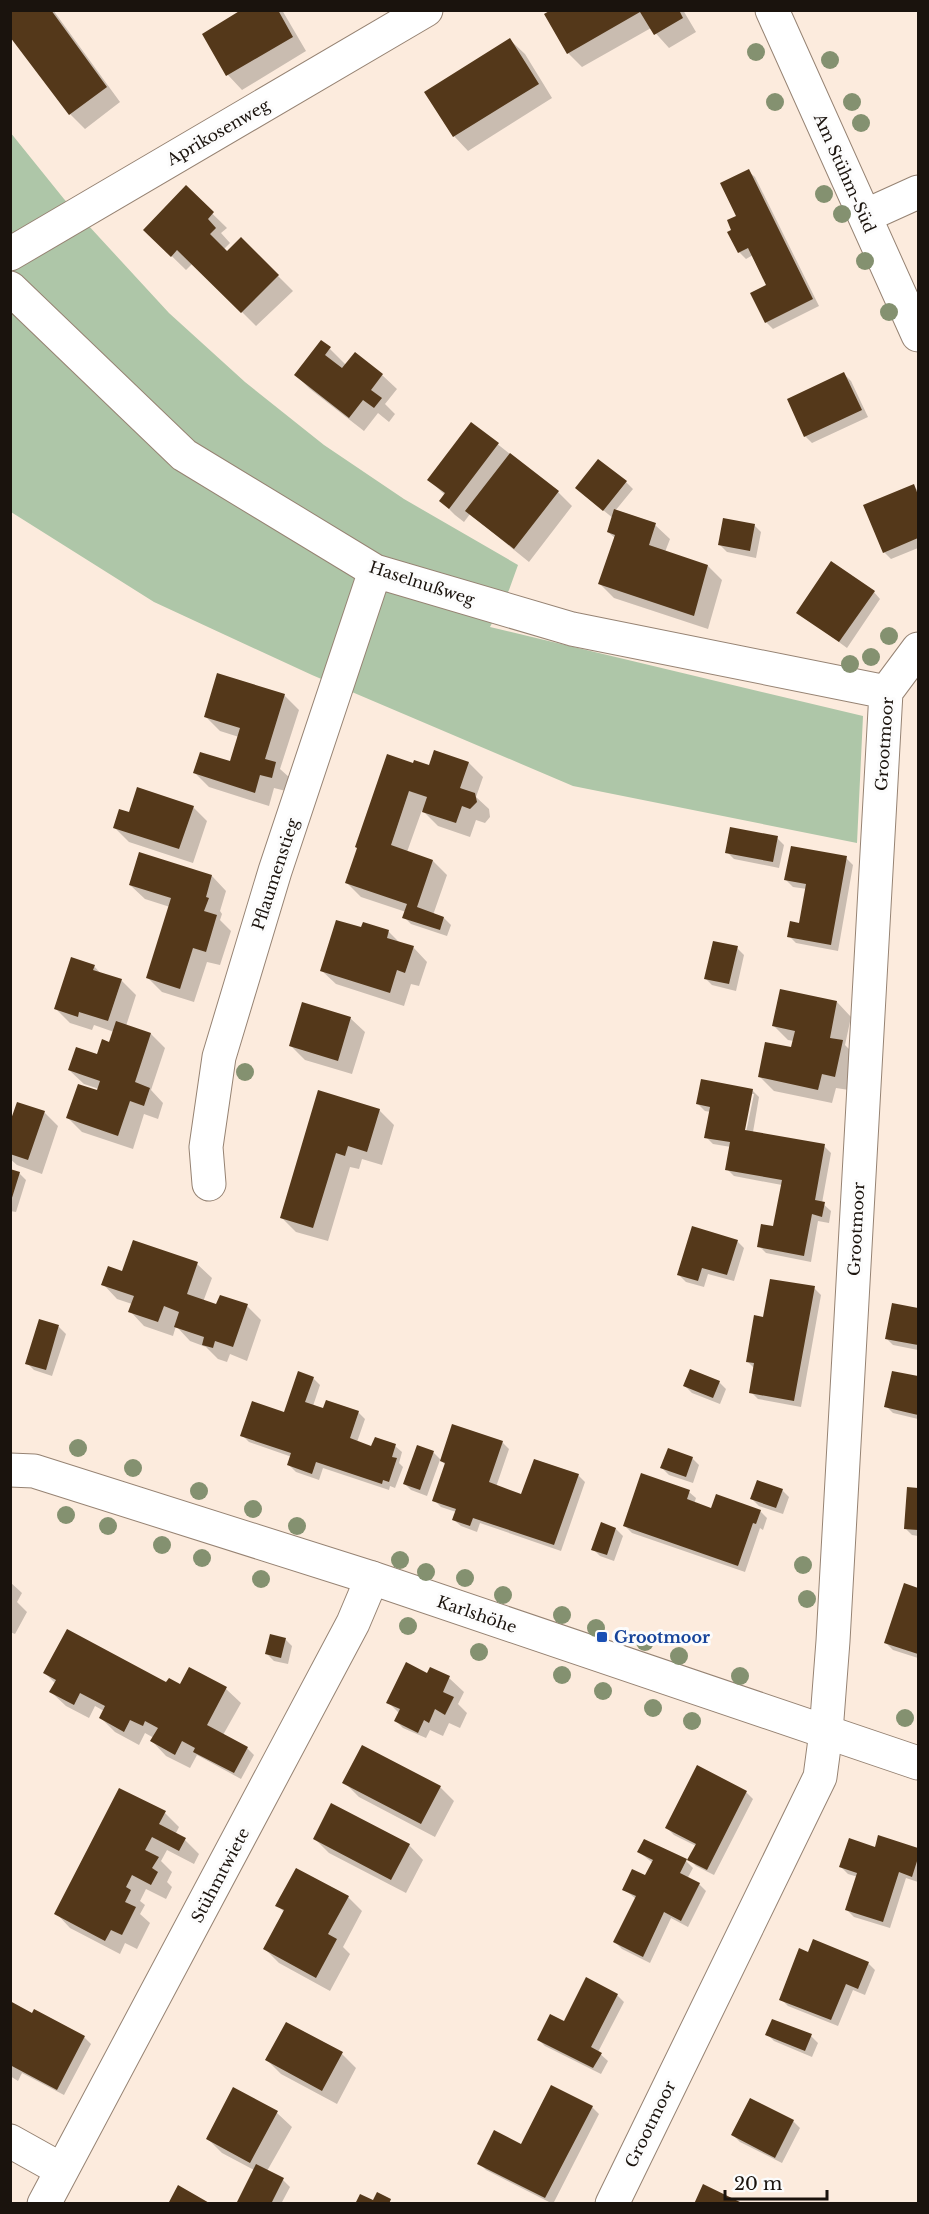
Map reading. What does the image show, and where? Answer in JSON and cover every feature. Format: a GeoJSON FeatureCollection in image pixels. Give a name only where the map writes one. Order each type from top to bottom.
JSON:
{"type":"FeatureCollection","features":[{"type":"Feature","properties":{"kind":"street","name":"Aprikosenweg"},"geometry":{"type":"LineString","coordinates":[[10,254],[426,10]]}},
{"type":"Feature","properties":{"kind":"street","name":"Am Stühm-Süd"},"geometry":{"type":"LineString","coordinates":[[772,10],[918,335]]}},
{"type":"Feature","properties":{"kind":"street"},"geometry":{"type":"LineString","coordinates":[[865,216],[918,192]]}},
{"type":"Feature","properties":{"kind":"street","name":"Haselnußweg"},"geometry":{"type":"LineString","coordinates":[[10,288],[184,455],[375,571],[572,629],[886,692]]}},
{"type":"Feature","properties":{"kind":"street","name":"Pflaumenstieg"},"geometry":{"type":"LineString","coordinates":[[209,1184],[206,1148],[219,1057],[275,871],[375,571]]}},
{"type":"Feature","properties":{"kind":"street","name":"Grootmoor"},"geometry":{"type":"LineString","coordinates":[[612,2204],[820,1778],[834,1629],[886,692],[918,649]]}},
{"type":"Feature","properties":{"kind":"street","name":"Karlshöhe"},"geometry":{"type":"LineString","coordinates":[[18,1466],[372,1578],[918,1763]]}},
{"type":"Feature","properties":{"kind":"street","name":"Stühmtwiete"},"geometry":{"type":"LineString","coordinates":[[44,2204],[353,1623],[372,1578]]}},
{"type":"Feature","properties":{"kind":"street"},"geometry":{"type":"LineString","coordinates":[[10,2141],[62,2170]]}},
{"type":"Feature","properties":{"kind":"green space"},"geometry":{"type":"Polygon","coordinates":[[[10,132],[64,199],[169,313],[245,382],[324,445],[404,499],[518,565],[509,590],[490,627],[863,716],[857,843],[573,786],[312,675],[154,602],[11,512],[10,132]]]}},
{"type":"Feature","properties":{"kind":"building"},"geometry":{"type":"Polygon","coordinates":[[[14,10],[51,10],[107,87],[69,115],[10,37],[10,13],[14,10]]]}},
{"type":"Feature","properties":{"kind":"building"},"geometry":{"type":"Polygon","coordinates":[[[241,10],[278,10],[293,37],[226,76],[202,34],[241,10]]]}},
{"type":"Feature","properties":{"kind":"building"},"geometry":{"type":"Polygon","coordinates":[[[551,10],[679,10],[683,18],[654,35],[640,12],[567,54],[544,14],[551,10]]]}},
{"type":"Feature","properties":{"kind":"building"},"geometry":{"type":"Polygon","coordinates":[[[510,38],[539,84],[453,137],[424,92],[510,38]]]}},
{"type":"Feature","properties":{"kind":"building"},"geometry":{"type":"Polygon","coordinates":[[[749,169],[813,299],[765,323],[750,293],[766,285],[748,248],[738,253],[727,232],[731,230],[727,220],[736,216],[720,183],[749,169]]]}},
{"type":"Feature","properties":{"kind":"building"},"geometry":{"type":"Polygon","coordinates":[[[186,185],[214,212],[208,219],[216,228],[210,234],[227,251],[241,237],[279,275],[241,313],[177,250],[171,257],[143,230],[186,185]]]}},
{"type":"Feature","properties":{"kind":"building"},"geometry":{"type":"Polygon","coordinates":[[[321,340],[331,347],[325,355],[342,368],[355,352],[383,374],[371,390],[382,398],[374,408],[363,400],[349,418],[294,375],[321,340]]]}},
{"type":"Feature","properties":{"kind":"building"},"geometry":{"type":"Polygon","coordinates":[[[844,372],[862,410],[804,437],[787,399],[844,372]]]}},
{"type":"Feature","properties":{"kind":"building"},"geometry":{"type":"Polygon","coordinates":[[[471,422],[499,443],[449,509],[439,501],[445,493],[427,480],[471,422]]]}},
{"type":"Feature","properties":{"kind":"building"},"geometry":{"type":"Polygon","coordinates":[[[510,453],[559,491],[514,549],[465,511],[510,453]]]}},
{"type":"Feature","properties":{"kind":"building"},"geometry":{"type":"Polygon","coordinates":[[[598,459],[627,481],[603,511],[575,488],[598,459]]]}},
{"type":"Feature","properties":{"kind":"building"},"geometry":{"type":"Polygon","coordinates":[[[914,484],[918,495],[918,538],[883,553],[863,505],[914,484]]]}},
{"type":"Feature","properties":{"kind":"building"},"geometry":{"type":"Polygon","coordinates":[[[614,509],[656,523],[649,545],[708,565],[694,616],[598,584],[615,535],[607,532],[614,509]]]}},
{"type":"Feature","properties":{"kind":"building"},"geometry":{"type":"Polygon","coordinates":[[[723,518],[755,524],[750,551],[718,545],[723,518]]]}},
{"type":"Feature","properties":{"kind":"building"},"geometry":{"type":"Polygon","coordinates":[[[831,561],[875,591],[839,642],[796,613],[831,561]]]}},
{"type":"Feature","properties":{"kind":"building"},"geometry":{"type":"Polygon","coordinates":[[[217,673],[285,694],[265,759],[276,762],[272,778],[260,775],[255,793],[193,773],[200,752],[230,761],[240,728],[204,717],[217,673]]]}},
{"type":"Feature","properties":{"kind":"building"},"geometry":{"type":"Polygon","coordinates":[[[434,750],[469,762],[460,788],[475,793],[477,802],[470,809],[462,806],[456,823],[422,812],[427,797],[409,791],[391,845],[433,860],[417,907],[444,917],[440,930],[402,918],[407,904],[345,883],[387,754],[413,763],[414,760],[429,765],[434,750]]]}},
{"type":"Feature","properties":{"kind":"building"},"geometry":{"type":"Polygon","coordinates":[[[137,787],[194,806],[179,849],[113,828],[119,809],[129,812],[137,787]]]}},
{"type":"Feature","properties":{"kind":"building"},"geometry":{"type":"Polygon","coordinates":[[[730,827],[778,836],[773,862],[725,853],[730,827]]]}},
{"type":"Feature","properties":{"kind":"building"},"geometry":{"type":"Polygon","coordinates":[[[791,846],[847,856],[831,945],[787,937],[790,921],[799,923],[806,884],[784,880],[791,846]]]}},
{"type":"Feature","properties":{"kind":"building"},"geometry":{"type":"Polygon","coordinates":[[[139,852],[212,875],[206,897],[209,898],[204,911],[217,915],[206,952],[193,948],[180,989],[146,978],[171,898],[129,885],[139,852]]]}},
{"type":"Feature","properties":{"kind":"building"},"geometry":{"type":"Polygon","coordinates":[[[336,920],[361,927],[363,922],[389,930],[387,938],[414,946],[405,973],[397,970],[390,993],[320,971],[336,920]]]}},
{"type":"Feature","properties":{"kind":"building"},"geometry":{"type":"Polygon","coordinates":[[[713,941],[738,946],[729,984],[704,979],[713,941]]]}},
{"type":"Feature","properties":{"kind":"building"},"geometry":{"type":"Polygon","coordinates":[[[71,957],[95,965],[93,970],[122,979],[108,1021],[79,1012],[78,1017],[54,1009],[71,957]]]}},
{"type":"Feature","properties":{"kind":"building"},"geometry":{"type":"Polygon","coordinates":[[[780,989],[837,1001],[830,1038],[843,1040],[835,1077],[822,1074],[818,1090],[758,1077],[765,1042],[791,1047],[795,1031],[772,1026],[780,989]]]}},
{"type":"Feature","properties":{"kind":"building"},"geometry":{"type":"Polygon","coordinates":[[[302,1002],[351,1017],[338,1061],[289,1046],[302,1002]]]}},
{"type":"Feature","properties":{"kind":"building"},"geometry":{"type":"Polygon","coordinates":[[[116,1021],[151,1033],[135,1082],[150,1088],[144,1106],[130,1101],[118,1136],[66,1118],[78,1084],[97,1090],[100,1081],[68,1070],[76,1047],[97,1054],[102,1039],[109,1042],[116,1021]]]}},
{"type":"Feature","properties":{"kind":"building"},"geometry":{"type":"Polygon","coordinates":[[[701,1079],[753,1089],[745,1130],[825,1144],[815,1200],[825,1202],[822,1217],[812,1214],[804,1256],[757,1247],[761,1224],[773,1226],[782,1180],[725,1170],[730,1142],[704,1138],[710,1107],[696,1104],[701,1079]]]}},
{"type":"Feature","properties":{"kind":"building"},"geometry":{"type":"Polygon","coordinates":[[[318,1090],[380,1109],[367,1152],[348,1146],[345,1156],[336,1153],[313,1228],[280,1218],[318,1090]]]}},
{"type":"Feature","properties":{"kind":"building"},"geometry":{"type":"Polygon","coordinates":[[[17,1102],[45,1111],[28,1160],[10,1154],[10,1122],[17,1102]]]}},
{"type":"Feature","properties":{"kind":"building"},"geometry":{"type":"Polygon","coordinates":[[[10,1169],[20,1172],[11,1201],[10,1201],[10,1169]]]}},
{"type":"Feature","properties":{"kind":"building"},"geometry":{"type":"Polygon","coordinates":[[[692,1226],[738,1240],[727,1275],[702,1268],[698,1281],[677,1275],[692,1226]]]}},
{"type":"Feature","properties":{"kind":"building"},"geometry":{"type":"Polygon","coordinates":[[[133,1240],[198,1262],[187,1294],[216,1304],[220,1295],[248,1304],[233,1347],[215,1341],[213,1348],[202,1345],[204,1337],[174,1327],[179,1312],[164,1306],[158,1322],[128,1312],[134,1296],[101,1285],[108,1266],[122,1271],[133,1240]]]}},
{"type":"Feature","properties":{"kind":"building"},"geometry":{"type":"Polygon","coordinates":[[[770,1279],[815,1286],[794,1401],[749,1393],[754,1363],[746,1362],[754,1315],[763,1317],[770,1279]]]}},
{"type":"Feature","properties":{"kind":"building"},"geometry":{"type":"Polygon","coordinates":[[[892,1303],[918,1308],[918,1345],[885,1339],[892,1303]]]}},
{"type":"Feature","properties":{"kind":"building"},"geometry":{"type":"Polygon","coordinates":[[[39,1319],[59,1325],[46,1370],[25,1364],[39,1319]]]}},
{"type":"Feature","properties":{"kind":"building"},"geometry":{"type":"Polygon","coordinates":[[[690,1369],[720,1381],[713,1398],[683,1386],[690,1369]]]}},
{"type":"Feature","properties":{"kind":"building"},"geometry":{"type":"Polygon","coordinates":[[[298,1371],[314,1377],[305,1402],[323,1408],[326,1400],[359,1411],[350,1438],[371,1446],[375,1437],[396,1444],[392,1457],[397,1458],[389,1482],[383,1480],[382,1484],[316,1462],[312,1474],[287,1465],[291,1453],[240,1436],[252,1401],[284,1412],[298,1371]]]}},
{"type":"Feature","properties":{"kind":"building"},"geometry":{"type":"Polygon","coordinates":[[[892,1371],[918,1376],[918,1415],[884,1407],[892,1371]]]}},
{"type":"Feature","properties":{"kind":"building"},"geometry":{"type":"Polygon","coordinates":[[[452,1424],[503,1441],[489,1482],[521,1494],[534,1459],[579,1474],[554,1545],[473,1518],[470,1526],[452,1520],[456,1509],[432,1501],[445,1463],[440,1461],[452,1424]]]}},
{"type":"Feature","properties":{"kind":"building"},"geometry":{"type":"Polygon","coordinates":[[[417,1445],[434,1451],[420,1490],[403,1484],[417,1445]]]}},
{"type":"Feature","properties":{"kind":"building"},"geometry":{"type":"Polygon","coordinates":[[[668,1448],[693,1457],[686,1477],[660,1468],[668,1448]]]}},
{"type":"Feature","properties":{"kind":"building"},"geometry":{"type":"Polygon","coordinates":[[[641,1473],[690,1490],[687,1499],[711,1508],[716,1494],[761,1510],[756,1524],[753,1523],[738,1566],[623,1526],[641,1473]]]}},
{"type":"Feature","properties":{"kind":"building"},"geometry":{"type":"Polygon","coordinates":[[[757,1480],[783,1489],[776,1508],[750,1499],[757,1480]]]}},
{"type":"Feature","properties":{"kind":"building"},"geometry":{"type":"Polygon","coordinates":[[[907,1487],[918,1488],[918,1530],[904,1529],[907,1487]]]}},
{"type":"Feature","properties":{"kind":"building"},"geometry":{"type":"Polygon","coordinates":[[[601,1522],[616,1528],[607,1555],[591,1550],[601,1522]]]}},
{"type":"Feature","properties":{"kind":"building"},"geometry":{"type":"Polygon","coordinates":[[[904,1583],[918,1588],[918,1654],[884,1643],[904,1583]]]}},
{"type":"Feature","properties":{"kind":"building"},"geometry":{"type":"Polygon","coordinates":[[[67,1629],[166,1682],[169,1678],[180,1684],[189,1667],[227,1687],[207,1725],[248,1747],[234,1773],[193,1752],[195,1748],[182,1741],[175,1755],[150,1741],[158,1728],[145,1721],[143,1726],[130,1720],[124,1732],[99,1718],[105,1706],[80,1693],[74,1705],[49,1692],[56,1680],[43,1673],[67,1629]]]}},
{"type":"Feature","properties":{"kind":"building"},"geometry":{"type":"Polygon","coordinates":[[[270,1634],[286,1638],[281,1658],[265,1654],[270,1634]]]}},
{"type":"Feature","properties":{"kind":"building"},"geometry":{"type":"Polygon","coordinates":[[[406,1662],[427,1673],[430,1667],[450,1676],[443,1692],[454,1697],[445,1715],[435,1709],[429,1723],[424,1720],[418,1733],[394,1721],[400,1709],[386,1703],[406,1662]]]}},
{"type":"Feature","properties":{"kind":"building"},"geometry":{"type":"Polygon","coordinates":[[[362,1745],[441,1786],[421,1824],[342,1783],[362,1745]]]}},
{"type":"Feature","properties":{"kind":"building"},"geometry":{"type":"Polygon","coordinates":[[[697,1765],[747,1791],[707,1870],[687,1860],[696,1844],[665,1828],[697,1765]]]}},
{"type":"Feature","properties":{"kind":"building"},"geometry":{"type":"Polygon","coordinates":[[[119,1788],[166,1811],[159,1824],[186,1838],[179,1851],[152,1837],[145,1850],[159,1857],[152,1868],[158,1872],[151,1885],[132,1875],[126,1887],[131,1890],[125,1902],[136,1907],[122,1935],[111,1930],[105,1941],[54,1914],[119,1788]]]}},
{"type":"Feature","properties":{"kind":"building"},"geometry":{"type":"Polygon","coordinates":[[[331,1803],[410,1844],[391,1880],[313,1839],[331,1803]]]}},
{"type":"Feature","properties":{"kind":"building"},"geometry":{"type":"Polygon","coordinates":[[[878,1835],[918,1848],[918,1858],[912,1877],[899,1872],[883,1922],[845,1910],[857,1873],[839,1867],[849,1838],[875,1847],[878,1835]]]}},
{"type":"Feature","properties":{"kind":"building"},"geometry":{"type":"Polygon","coordinates":[[[644,1839],[687,1859],[680,1873],[700,1883],[681,1921],[664,1912],[643,1957],[613,1942],[636,1896],[622,1890],[632,1869],[645,1875],[653,1860],[637,1852],[644,1839]]]}},
{"type":"Feature","properties":{"kind":"building"},"geometry":{"type":"Polygon","coordinates":[[[296,1868],[349,1896],[328,1934],[337,1939],[316,1978],[263,1949],[284,1910],[275,1906],[296,1868]]]}},
{"type":"Feature","properties":{"kind":"building"},"geometry":{"type":"Polygon","coordinates":[[[813,1939],[869,1962],[858,1989],[846,1984],[831,2020],[779,2000],[799,1948],[808,1952],[813,1939]]]}},
{"type":"Feature","properties":{"kind":"building"},"geometry":{"type":"Polygon","coordinates":[[[586,1977],[618,1994],[591,2047],[602,2053],[593,2068],[537,2040],[550,2014],[564,2021],[586,1977]]]}},
{"type":"Feature","properties":{"kind":"building"},"geometry":{"type":"Polygon","coordinates":[[[10,2001],[32,2013],[34,2009],[85,2036],[57,2090],[10,2065],[10,2001]]]}},
{"type":"Feature","properties":{"kind":"building"},"geometry":{"type":"Polygon","coordinates":[[[772,2019],[812,2034],[805,2051],[765,2035],[772,2019]]]}},
{"type":"Feature","properties":{"kind":"building"},"geometry":{"type":"Polygon","coordinates":[[[286,2022],[343,2052],[322,2091],[265,2060],[286,2022]]]}},
{"type":"Feature","properties":{"kind":"building"},"geometry":{"type":"Polygon","coordinates":[[[551,2085],[593,2106],[545,2198],[477,2164],[494,2130],[521,2144],[551,2085]]]}},
{"type":"Feature","properties":{"kind":"building"},"geometry":{"type":"Polygon","coordinates":[[[233,2087],[278,2111],[250,2163],[206,2139],[233,2087]]]}},
{"type":"Feature","properties":{"kind":"building"},"geometry":{"type":"Polygon","coordinates":[[[750,2098],[794,2120],[775,2158],[731,2135],[750,2098]]]}},
{"type":"Feature","properties":{"kind":"building"},"geometry":{"type":"Polygon","coordinates":[[[256,2164],[284,2178],[271,2204],[236,2204],[256,2164]]]}},
{"type":"Feature","properties":{"kind":"building"},"geometry":{"type":"Polygon","coordinates":[[[703,2184],[744,2204],[694,2204],[703,2184]]]}},
{"type":"Feature","properties":{"kind":"building"},"geometry":{"type":"Polygon","coordinates":[[[178,2185],[211,2204],[168,2204],[178,2185]]]}},
{"type":"Feature","properties":{"kind":"building"},"geometry":{"type":"Polygon","coordinates":[[[377,2192],[391,2199],[389,2204],[355,2204],[360,2194],[373,2200],[377,2192]]]}},
{"type":"Feature","properties":{"kind":"place","name":"Grootmoor"},"geometry":{"type":"Point","coordinates":[602,1637]}}]}
